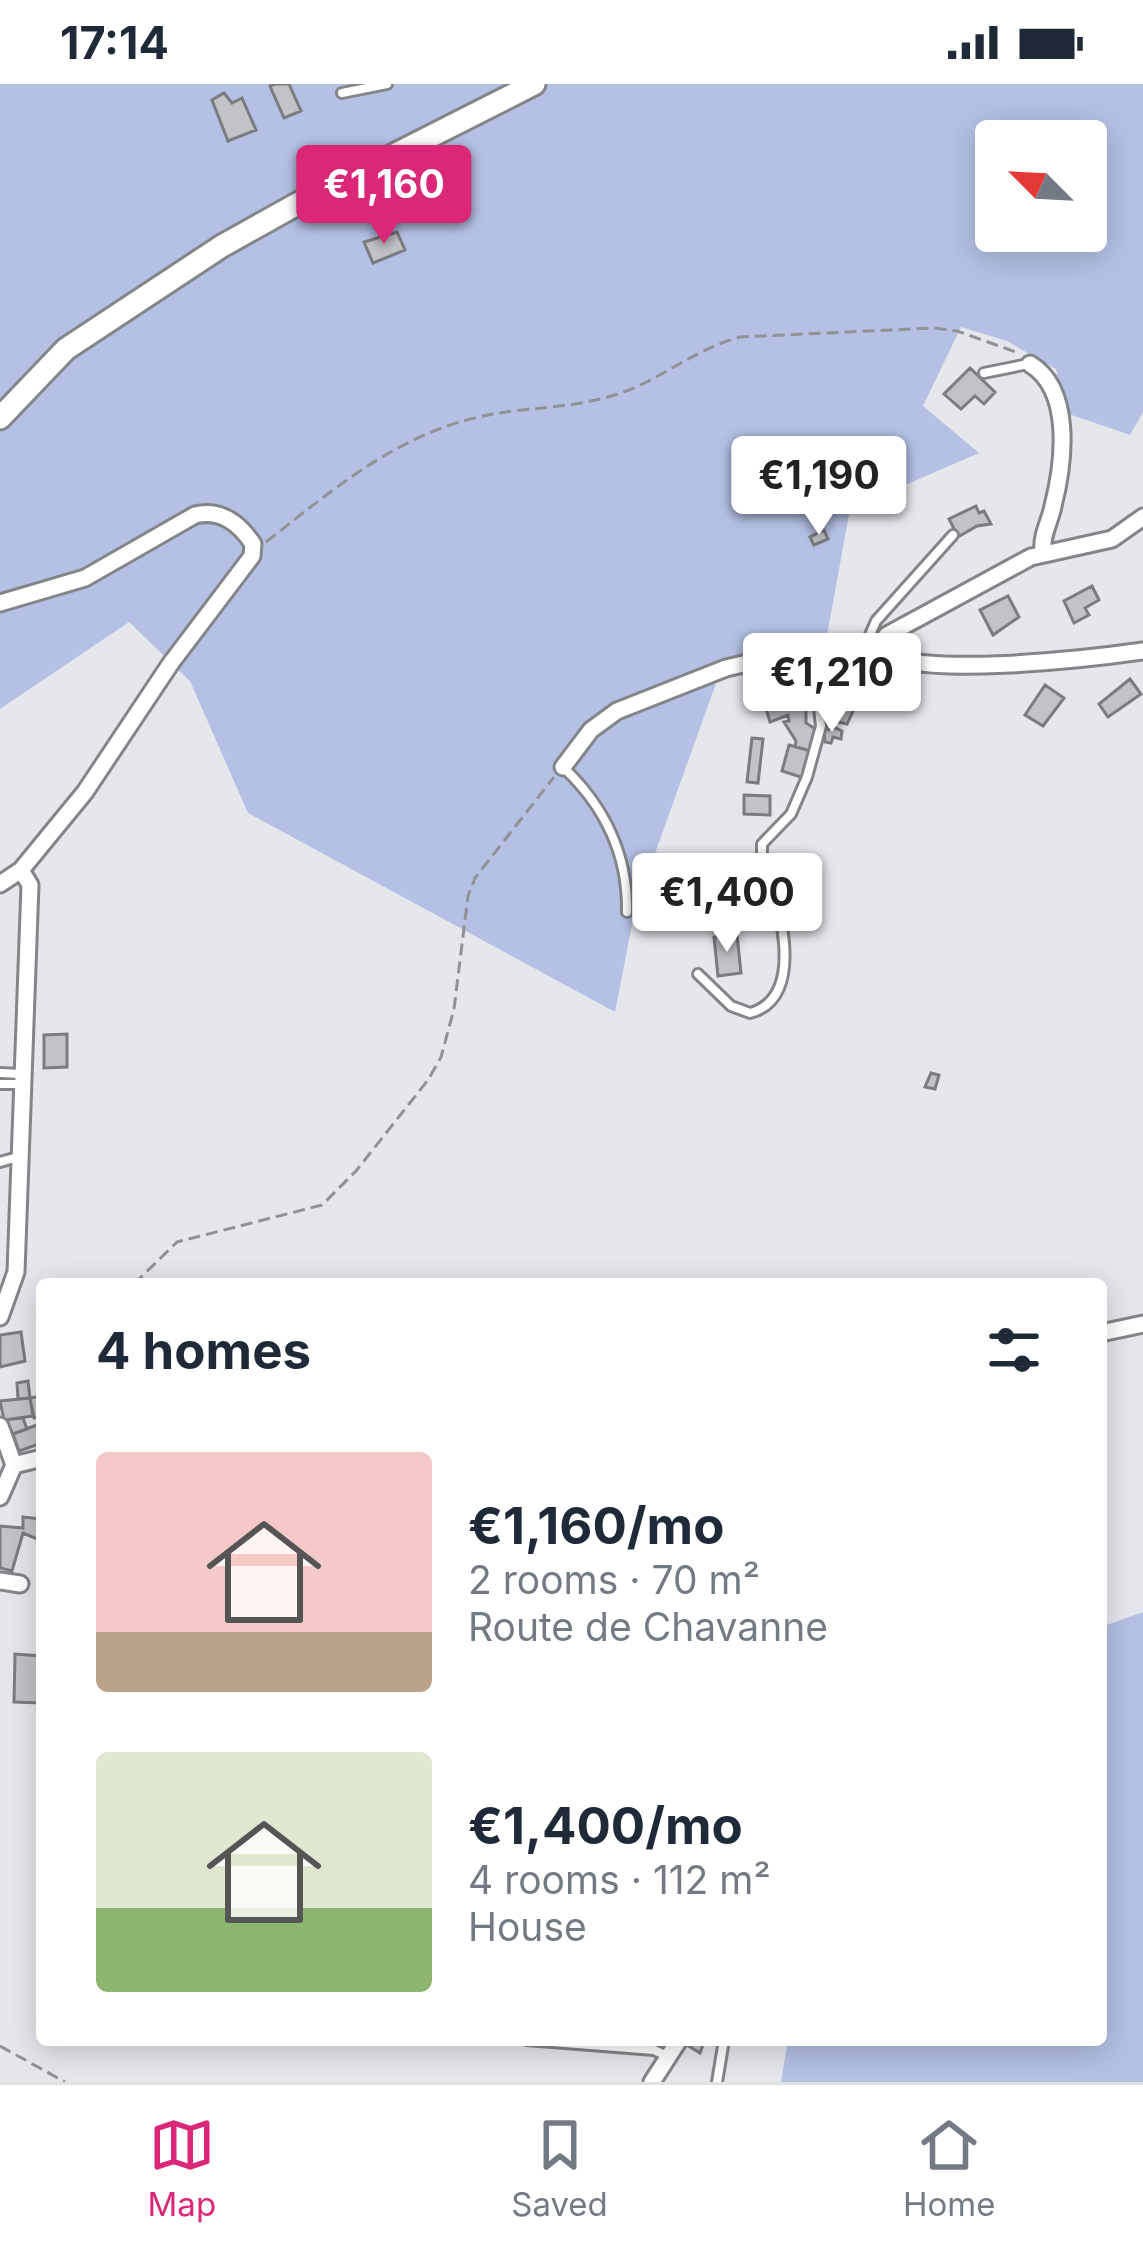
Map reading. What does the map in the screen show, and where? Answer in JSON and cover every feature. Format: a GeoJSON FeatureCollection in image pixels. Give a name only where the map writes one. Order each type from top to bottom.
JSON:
{"type":"FeatureCollection","features":[{"type":"Feature","properties":{"kind":"main road"},"geometry":{"type":"LineString","coordinates":[[0,418],[66,349],[222,246],[534,84]]}},
{"type":"Feature","properties":{"kind":"street"},"geometry":{"type":"LineString","coordinates":[[1030,364],[1050,381],[1058,408],[1058,487],[1044,531],[1043,552]]}},
{"type":"Feature","properties":{"kind":"street"},"geometry":{"type":"LineString","coordinates":[[0,603],[86,578],[195,515],[208,512],[232,521],[253,544],[252,556],[171,663],[85,792],[21,870],[0,884]]}},
{"type":"Feature","properties":{"kind":"street"},"geometry":{"type":"LineString","coordinates":[[877,650],[887,635],[1043,552],[1112,539],[1143,517]]}},
{"type":"Feature","properties":{"kind":"street"},"geometry":{"type":"LineString","coordinates":[[563,767],[591,730],[617,711],[726,668],[770,658],[824,659],[877,650],[898,659],[967,666],[1143,651]]}},
{"type":"Feature","properties":{"kind":"street"},"geometry":{"type":"LineString","coordinates":[[0,1317],[16,1272],[30,885],[21,870]]}},
{"type":"Feature","properties":{"kind":"street"},"geometry":{"type":"LineString","coordinates":[[1107,1332],[1143,1324]]}},
{"type":"Feature","properties":{"kind":"street"},"geometry":{"type":"LineString","coordinates":[[0,1426],[14,1465],[0,1497]]}},
{"type":"Feature","properties":{"kind":"street"},"geometry":{"type":"LineString","coordinates":[[14,1465],[36,1460]]}},
{"type":"Feature","properties":{"kind":"street"},"geometry":{"type":"LineString","coordinates":[[0,1580],[20,1584]]}},
{"type":"Feature","properties":{"kind":"street"},"geometry":{"type":"LineString","coordinates":[[652,2082],[674,2046]]}},
{"type":"Feature","properties":{"kind":"lane"},"geometry":{"type":"LineString","coordinates":[[342,93],[387,84]]}},
{"type":"Feature","properties":{"kind":"lane"},"geometry":{"type":"LineString","coordinates":[[984,373],[1030,364]]}},
{"type":"Feature","properties":{"kind":"lane"},"geometry":{"type":"LineString","coordinates":[[877,650],[869,637],[876,621],[952,535]]}},
{"type":"Feature","properties":{"kind":"lane"},"geometry":{"type":"LineString","coordinates":[[698,974],[740,1012],[750,1013],[769,1005],[782,982],[784,948],[762,844],[791,814],[807,777],[821,726],[817,688],[824,659]]}},
{"type":"Feature","properties":{"kind":"lane"},"geometry":{"type":"LineString","coordinates":[[563,767],[598,806],[608,825],[624,871],[627,912]]}},
{"type":"Feature","properties":{"kind":"lane"},"geometry":{"type":"LineString","coordinates":[[0,1073],[22,1079]]}},
{"type":"Feature","properties":{"kind":"lane"},"geometry":{"type":"LineString","coordinates":[[0,1084],[22,1079]]}},
{"type":"Feature","properties":{"kind":"lane"},"geometry":{"type":"LineString","coordinates":[[0,1162],[18,1157]]}},
{"type":"Feature","properties":{"kind":"lane"},"geometry":{"type":"LineString","coordinates":[[603,2046],[654,2050],[667,2056]]}},
{"type":"Feature","properties":{"kind":"lane"},"geometry":{"type":"LineString","coordinates":[[717,2082],[723,2046]]}},
{"type":"Feature","properties":{"kind":"path"},"geometry":{"type":"LineString","coordinates":[[253,544],[266,542],[352,475],[403,443],[485,416],[618,394],[713,344],[740,337],[934,328],[1006,346],[1030,364]]}},
{"type":"Feature","properties":{"kind":"path"},"geometry":{"type":"LineString","coordinates":[[140,1278],[177,1242],[322,1205],[356,1171],[420,1092],[441,1057],[454,1010],[468,896],[475,878],[563,767]]}},
{"type":"Feature","properties":{"kind":"path"},"geometry":{"type":"LineString","coordinates":[[0,2046],[64,2082]]}},
{"type":"Feature","properties":{"kind":"shaded area"},"geometry":{"type":"Polygon","coordinates":[[[0,84],[1143,84],[1143,412],[1130,435],[1066,413],[1056,369],[1007,341],[961,327],[923,406],[979,453],[850,509],[825,646],[769,649],[724,661],[635,909],[615,1012],[248,813],[190,681],[129,622],[0,709],[0,84]]]}},
{"type":"Feature","properties":{"kind":"shaded area"},"geometry":{"type":"Polygon","coordinates":[[[1143,1612],[1143,2082],[781,2082],[787,2046],[1107,2046],[1107,1625],[1143,1612]]]}},
{"type":"Feature","properties":{"kind":"building"},"geometry":{"type":"Polygon","coordinates":[[[289,84],[301,111],[284,118],[270,86],[289,84]]]}},
{"type":"Feature","properties":{"kind":"building"},"geometry":{"type":"Polygon","coordinates":[[[224,93],[232,103],[242,98],[256,130],[228,141],[212,100],[224,93]]]}},
{"type":"Feature","properties":{"kind":"building"},"geometry":{"type":"Polygon","coordinates":[[[397,232],[405,250],[373,263],[364,242],[397,232]]]}},
{"type":"Feature","properties":{"kind":"building"},"geometry":{"type":"Polygon","coordinates":[[[970,368],[995,392],[984,404],[975,396],[961,409],[944,394],[970,368]]]}},
{"type":"Feature","properties":{"kind":"building"},"geometry":{"type":"Polygon","coordinates":[[[976,506],[991,524],[958,537],[949,519],[976,506]]]}},
{"type":"Feature","properties":{"kind":"building"},"geometry":{"type":"Polygon","coordinates":[[[824,530],[828,539],[814,545],[810,537],[824,530]]]}},
{"type":"Feature","properties":{"kind":"building"},"geometry":{"type":"Polygon","coordinates":[[[1092,586],[1099,600],[1085,608],[1089,615],[1074,623],[1064,601],[1092,586]]]}},
{"type":"Feature","properties":{"kind":"building"},"geometry":{"type":"Polygon","coordinates":[[[1008,596],[1019,617],[993,635],[980,610],[1008,596]]]}},
{"type":"Feature","properties":{"kind":"building"},"geometry":{"type":"Polygon","coordinates":[[[800,661],[815,662],[813,679],[800,678],[800,661]]]}},
{"type":"Feature","properties":{"kind":"building"},"geometry":{"type":"Polygon","coordinates":[[[825,663],[840,666],[835,685],[827,683],[824,693],[819,692],[825,663]]]}},
{"type":"Feature","properties":{"kind":"building"},"geometry":{"type":"Polygon","coordinates":[[[1130,679],[1141,694],[1108,717],[1099,704],[1130,679]]]}},
{"type":"Feature","properties":{"kind":"building"},"geometry":{"type":"Polygon","coordinates":[[[827,683],[848,688],[842,705],[824,701],[827,683]]]}},
{"type":"Feature","properties":{"kind":"building"},"geometry":{"type":"Polygon","coordinates":[[[813,685],[815,704],[806,705],[806,723],[817,730],[811,751],[795,747],[784,722],[789,721],[788,715],[770,722],[765,705],[787,686],[813,685]]]}},
{"type":"Feature","properties":{"kind":"building"},"geometry":{"type":"Polygon","coordinates":[[[1045,685],[1064,698],[1043,726],[1025,715],[1045,685]]]}},
{"type":"Feature","properties":{"kind":"building"},"geometry":{"type":"Polygon","coordinates":[[[852,698],[858,700],[847,724],[834,721],[840,704],[850,704],[852,698]]]}},
{"type":"Feature","properties":{"kind":"building"},"geometry":{"type":"Polygon","coordinates":[[[824,730],[842,731],[841,739],[825,742],[824,730]]]}},
{"type":"Feature","properties":{"kind":"building"},"geometry":{"type":"Polygon","coordinates":[[[752,738],[763,739],[758,783],[747,782],[752,738]]]}},
{"type":"Feature","properties":{"kind":"building"},"geometry":{"type":"Polygon","coordinates":[[[789,745],[811,751],[804,778],[782,771],[789,745]]]}},
{"type":"Feature","properties":{"kind":"building"},"geometry":{"type":"Polygon","coordinates":[[[744,795],[770,796],[770,815],[744,814],[744,795]]]}},
{"type":"Feature","properties":{"kind":"building"},"geometry":{"type":"Polygon","coordinates":[[[737,935],[741,973],[718,976],[714,937],[737,935]]]}},
{"type":"Feature","properties":{"kind":"building"},"geometry":{"type":"Polygon","coordinates":[[[67,1034],[67,1067],[44,1068],[44,1035],[67,1034]]]}},
{"type":"Feature","properties":{"kind":"building"},"geometry":{"type":"Polygon","coordinates":[[[931,1073],[939,1075],[935,1089],[925,1087],[931,1073]]]}},
{"type":"Feature","properties":{"kind":"building"},"geometry":{"type":"Polygon","coordinates":[[[21,1332],[25,1361],[0,1367],[0,1335],[21,1332]]]}},
{"type":"Feature","properties":{"kind":"building"},"geometry":{"type":"Polygon","coordinates":[[[28,1381],[30,1398],[18,1399],[17,1383],[28,1381]]]}},
{"type":"Feature","properties":{"kind":"building"},"geometry":{"type":"Polygon","coordinates":[[[30,1398],[33,1416],[4,1420],[0,1401],[30,1398]]]}},
{"type":"Feature","properties":{"kind":"building"},"geometry":{"type":"Polygon","coordinates":[[[23,1418],[27,1429],[13,1434],[4,1420],[23,1418]]]}},
{"type":"Feature","properties":{"kind":"building"},"geometry":{"type":"Polygon","coordinates":[[[36,1425],[36,1445],[19,1451],[13,1434],[36,1425]]]}},
{"type":"Feature","properties":{"kind":"building"},"geometry":{"type":"Polygon","coordinates":[[[23,1517],[36,1518],[36,1538],[23,1533],[12,1571],[0,1568],[0,1526],[23,1528],[23,1517]]]}},
{"type":"Feature","properties":{"kind":"building"},"geometry":{"type":"Polygon","coordinates":[[[15,1654],[36,1656],[36,1703],[14,1702],[15,1654]]]}}]}
